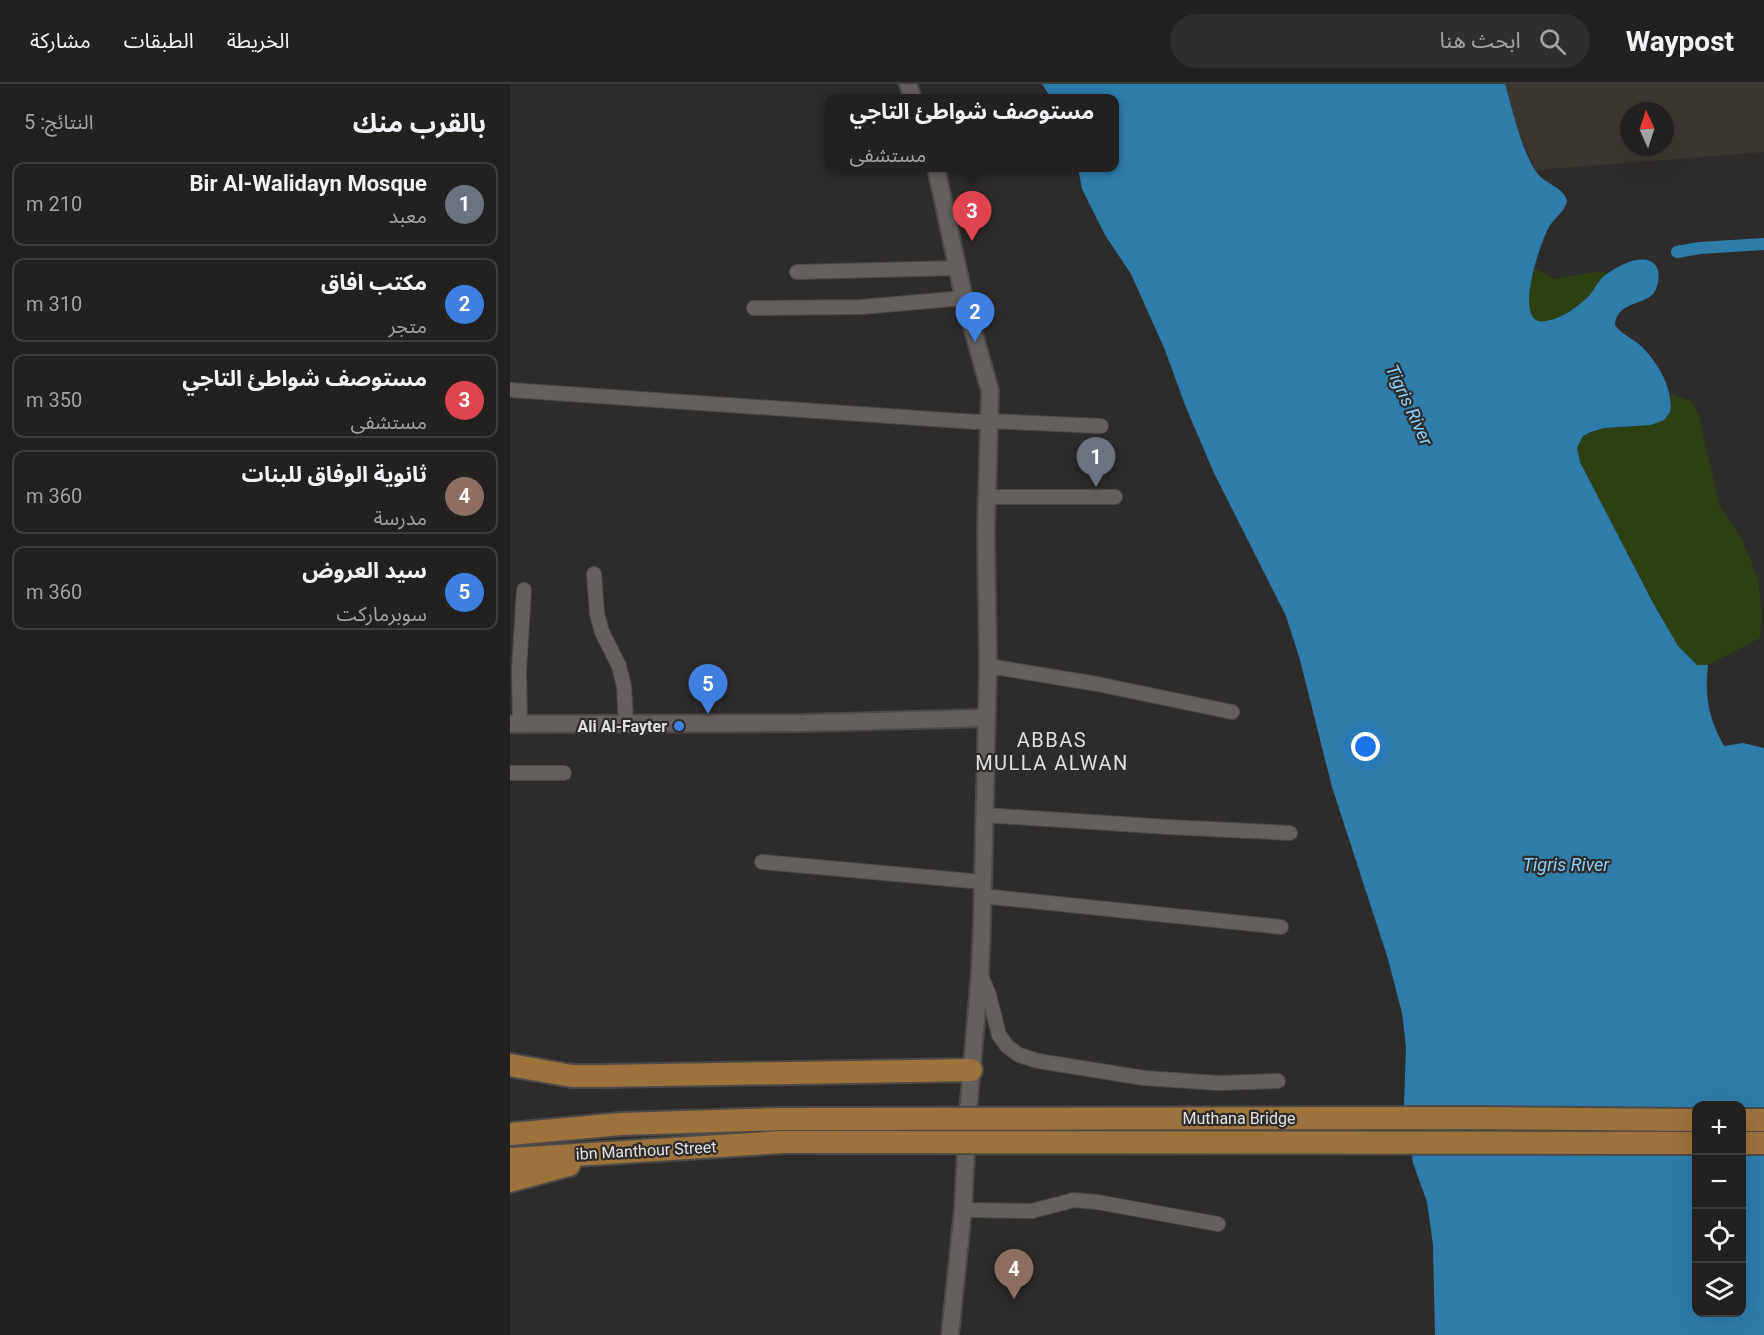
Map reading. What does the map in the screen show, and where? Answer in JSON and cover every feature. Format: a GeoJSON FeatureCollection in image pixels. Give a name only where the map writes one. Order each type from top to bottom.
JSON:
{"type":"FeatureCollection","features":[{"type":"Feature","properties":{"kind":"highway"},"geometry":{"type":"LineString","coordinates":[[510,1065],[572,1076],[971,1070]]}},
{"type":"Feature","properties":{"kind":"highway"},"geometry":{"type":"LineString","coordinates":[[510,1118],[621,1124]]}},
{"type":"Feature","properties":{"kind":"highway","name":"ibn Manthour Street"},"geometry":{"type":"LineString","coordinates":[[510,1134],[621,1124],[782,1119]]}},
{"type":"Feature","properties":{"kind":"highway","name":"Muthana Bridge"},"geometry":{"type":"LineString","coordinates":[[782,1119],[1692,1120]]}},
{"type":"Feature","properties":{"kind":"highway"},"geometry":{"type":"LineString","coordinates":[[1746,1120],[1764,1120]]}},
{"type":"Feature","properties":{"kind":"highway","name":"ibn Manthour Street"},"geometry":{"type":"LineString","coordinates":[[510,1159],[783,1142]]}},
{"type":"Feature","properties":{"kind":"highway","name":"Muthana Bridge"},"geometry":{"type":"LineString","coordinates":[[783,1142],[1692,1143]]}},
{"type":"Feature","properties":{"kind":"highway"},"geometry":{"type":"LineString","coordinates":[[1746,1143],[1764,1143]]}},
{"type":"Feature","properties":{"kind":"highway"},"geometry":{"type":"LineString","coordinates":[[510,1181],[630,1150]]}},
{"type":"Feature","properties":{"kind":"street"},"geometry":{"type":"LineString","coordinates":[[937,172],[964,298],[990,391],[987,496],[988,666],[983,889],[980,973],[968,1112]]}},
{"type":"Feature","properties":{"kind":"street"},"geometry":{"type":"LineString","coordinates":[[797,272],[958,268]]}},
{"type":"Feature","properties":{"kind":"street"},"geometry":{"type":"LineString","coordinates":[[754,308],[861,307],[964,298]]}},
{"type":"Feature","properties":{"kind":"street"},"geometry":{"type":"LineString","coordinates":[[510,390],[976,422],[1101,426]]}},
{"type":"Feature","properties":{"kind":"street"},"geometry":{"type":"LineString","coordinates":[[987,496],[1115,497]]}},
{"type":"Feature","properties":{"kind":"street"},"geometry":{"type":"LineString","coordinates":[[594,574],[597,614],[602,632],[619,666],[624,686],[626,723]]}},
{"type":"Feature","properties":{"kind":"street"},"geometry":{"type":"LineString","coordinates":[[524,590],[515,723],[804,723],[986,718]]}},
{"type":"Feature","properties":{"kind":"street"},"geometry":{"type":"LineString","coordinates":[[988,666],[1097,684],[1232,712]]}},
{"type":"Feature","properties":{"kind":"street"},"geometry":{"type":"LineString","coordinates":[[510,773],[564,773]]}},
{"type":"Feature","properties":{"kind":"street"},"geometry":{"type":"LineString","coordinates":[[984,815],[1290,833]]}},
{"type":"Feature","properties":{"kind":"street"},"geometry":{"type":"LineString","coordinates":[[762,862],[1281,927]]}},
{"type":"Feature","properties":{"kind":"street"},"geometry":{"type":"LineString","coordinates":[[980,973],[989,995],[999,1035],[1006,1046],[1019,1055],[1038,1061],[1144,1078],[1218,1083],[1278,1081]]}},
{"type":"Feature","properties":{"kind":"street"},"geometry":{"type":"LineString","coordinates":[[950,1335],[963,1210],[966,1151]]}},
{"type":"Feature","properties":{"kind":"street"},"geometry":{"type":"LineString","coordinates":[[963,1210],[1032,1211],[1074,1200],[1218,1224]]}},
{"type":"Feature","properties":{"kind":"shaded area"},"geometry":{"type":"Polygon","coordinates":[[[1505,84],[1764,84],[1764,152],[1536,170],[1520,137],[1505,84]]]}},
{"type":"Feature","properties":{"kind":"green space"},"geometry":{"type":"Polygon","coordinates":[[[1535,269],[1555,279],[1596,272],[1610,273],[1576,307],[1557,318],[1540,321],[1533,318],[1528,306],[1535,269]]]}},
{"type":"Feature","properties":{"kind":"green space"},"geometry":{"type":"Polygon","coordinates":[[[1670,394],[1691,401],[1698,412],[1719,505],[1742,539],[1758,579],[1762,615],[1760,638],[1708,665],[1707,701],[1711,720],[1678,646],[1653,603],[1580,462],[1577,448],[1583,436],[1603,428],[1623,427],[1671,404],[1670,394]]]}},
{"type":"Feature","properties":{"kind":"water","name":"Tigris River"},"geometry":{"type":"Polygon","coordinates":[[[1042,84],[1505,84],[1518,130],[1531,163],[1540,177],[1562,192],[1567,201],[1564,209],[1549,227],[1535,265],[1529,299],[1530,312],[1536,320],[1552,320],[1567,313],[1588,297],[1603,277],[1621,265],[1644,260],[1656,266],[1658,280],[1652,295],[1621,311],[1615,325],[1640,345],[1658,367],[1667,385],[1671,403],[1670,412],[1664,420],[1651,425],[1604,428],[1591,432],[1583,436],[1577,448],[1580,462],[1653,603],[1678,646],[1697,665],[1708,665],[1707,697],[1715,727],[1724,746],[1743,743],[1764,748],[1764,1335],[1435,1335],[1433,1245],[1427,1202],[1413,1163],[1404,1104],[1406,1047],[1402,1013],[1388,959],[1332,787],[1300,660],[1286,616],[1213,471],[1165,350],[1131,274],[1105,235],[1082,189],[1079,172],[1119,172],[1119,94],[1048,94],[1042,84]]]}},
{"type":"Feature","properties":{"kind":"waterway"},"geometry":{"type":"LineString","coordinates":[[1677,252],[1700,248],[1764,244]]}},
{"type":"Feature","properties":{"kind":"place","name":"مستوصف شواطئ التاجي"},"geometry":{"type":"Point","coordinates":[972,241]}},
{"type":"Feature","properties":{"kind":"place","name":"مكتب افاق"},"geometry":{"type":"Point","coordinates":[975,342]}},
{"type":"Feature","properties":{"kind":"place","name":"Bir Al-Walidayn Mosque"},"geometry":{"type":"Point","coordinates":[1096,487]}},
{"type":"Feature","properties":{"kind":"place","name":"سيد العروض"},"geometry":{"type":"Point","coordinates":[708,714]}},
{"type":"Feature","properties":{"kind":"place","name":"Ali Al-Fayter"},"geometry":{"type":"Point","coordinates":[679,726]}},
{"type":"Feature","properties":{"kind":"place","name":"ثانوية الوفاق للبنات"},"geometry":{"type":"Point","coordinates":[1014,1299]}},
{"type":"Feature","properties":{"kind":"district","name":"ABBAS MULLA ALWAN"},"geometry":{"type":"Point","coordinates":[1052,752]}}]}
